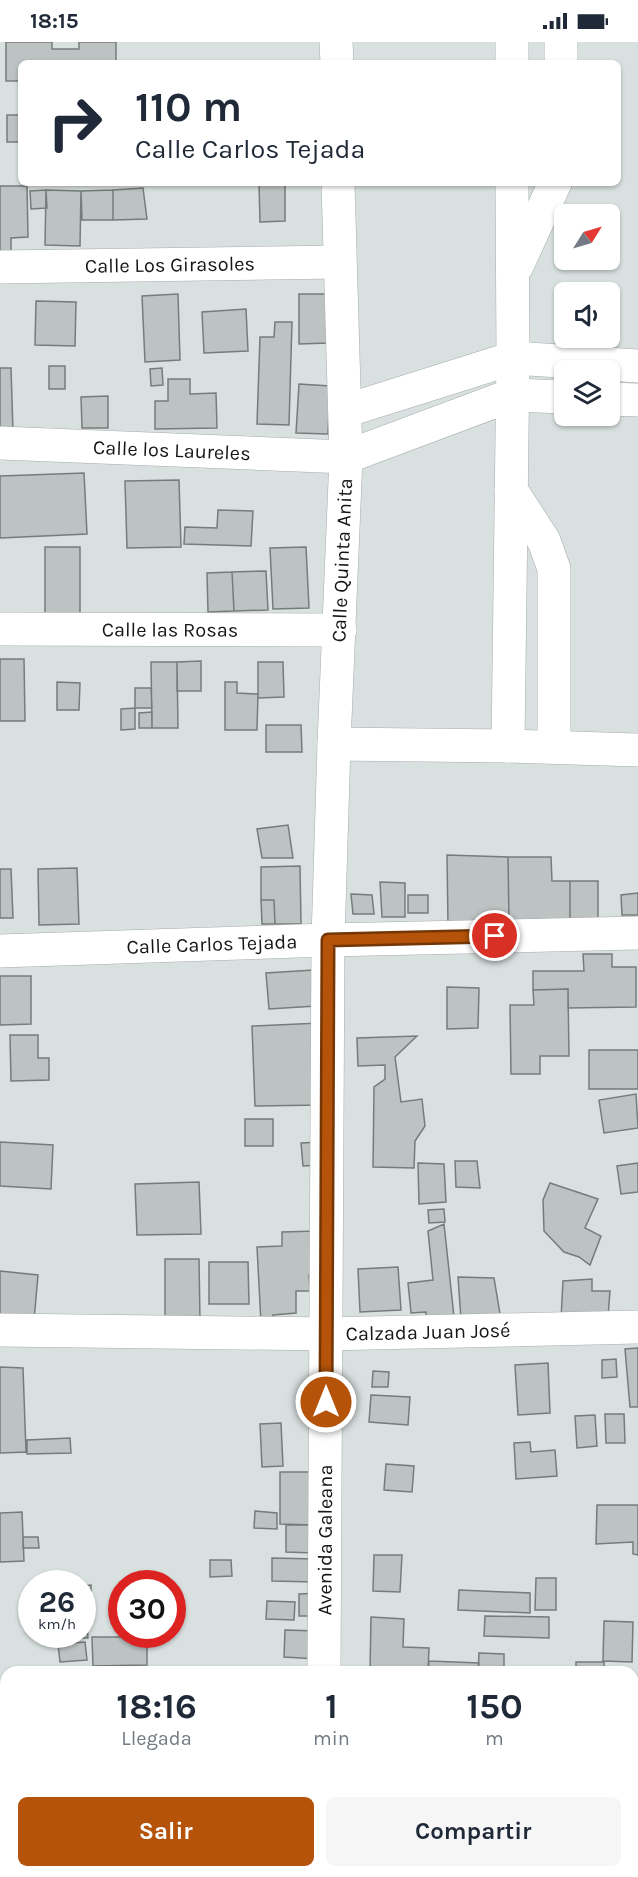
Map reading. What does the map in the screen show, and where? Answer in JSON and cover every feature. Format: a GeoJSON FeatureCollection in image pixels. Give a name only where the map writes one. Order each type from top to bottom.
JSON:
{"type":"FeatureCollection","features":[{"type":"Feature","properties":{"kind":"street"},"geometry":{"type":"LineString","coordinates":[[336,42],[337,60]]}},
{"type":"Feature","properties":{"kind":"street"},"geometry":{"type":"LineString","coordinates":[[512,42],[512,60]]}},
{"type":"Feature","properties":{"kind":"street"},"geometry":{"type":"LineString","coordinates":[[561,42],[561,60]]}},
{"type":"Feature","properties":{"kind":"street","name":"Calle Quinta Anita"},"geometry":{"type":"LineString","coordinates":[[328,940],[346,457],[338,186]]}},
{"type":"Feature","properties":{"kind":"street"},"geometry":{"type":"LineString","coordinates":[[508,746],[513,358],[512,186]]}},
{"type":"Feature","properties":{"kind":"street"},"geometry":{"type":"LineString","coordinates":[[512,276],[554,186]]}},
{"type":"Feature","properties":{"kind":"street","name":"Calle Los Girasoles"},"geometry":{"type":"LineString","coordinates":[[0,267],[339,262]]}},
{"type":"Feature","properties":{"kind":"street"},"geometry":{"type":"LineString","coordinates":[[345,411],[513,358],[638,366]]}},
{"type":"Feature","properties":{"kind":"street"},"geometry":{"type":"LineString","coordinates":[[346,457],[512,395],[554,397]]}},
{"type":"Feature","properties":{"kind":"street"},"geometry":{"type":"LineString","coordinates":[[620,399],[638,400]]}},
{"type":"Feature","properties":{"kind":"street","name":"Calle los Laureles"},"geometry":{"type":"LineString","coordinates":[[0,443],[346,457]]}},
{"type":"Feature","properties":{"kind":"street"},"geometry":{"type":"LineString","coordinates":[[511,490],[544,541],[554,569],[554,747]]}},
{"type":"Feature","properties":{"kind":"street","name":"Calle las Rosas"},"geometry":{"type":"LineString","coordinates":[[0,629],[340,630]]}},
{"type":"Feature","properties":{"kind":"street"},"geometry":{"type":"LineString","coordinates":[[334,744],[638,750]]}},
{"type":"Feature","properties":{"kind":"street","name":"Calle Carlos Tejada"},"geometry":{"type":"LineString","coordinates":[[0,951],[638,933]]}},
{"type":"Feature","properties":{"kind":"street","name":"Avenida Galeana"},"geometry":{"type":"LineString","coordinates":[[324,1666],[328,940]]}},
{"type":"Feature","properties":{"kind":"street","name":"Calzada Juan José"},"geometry":{"type":"LineString","coordinates":[[0,1330],[326,1334],[638,1327]]}},
{"type":"Feature","properties":{"kind":"building"},"geometry":{"type":"Polygon","coordinates":[[[6,42],[52,42],[52,49],[79,49],[79,42],[116,42],[116,60],[18,60],[18,81],[6,81],[6,42]]]}},
{"type":"Feature","properties":{"kind":"building"},"geometry":{"type":"Polygon","coordinates":[[[7,115],[18,115],[18,142],[7,142],[7,115]]]}},
{"type":"Feature","properties":{"kind":"building"},"geometry":{"type":"Polygon","coordinates":[[[0,186],[27,186],[28,237],[11,238],[11,256],[0,256],[0,186]]]}},
{"type":"Feature","properties":{"kind":"building"},"geometry":{"type":"Polygon","coordinates":[[[259,186],[285,186],[285,221],[260,222],[259,186]]]}},
{"type":"Feature","properties":{"kind":"building"},"geometry":{"type":"Polygon","coordinates":[[[143,188],[147,219],[113,220],[113,190],[143,188]]]}},
{"type":"Feature","properties":{"kind":"building"},"geometry":{"type":"Polygon","coordinates":[[[46,190],[81,191],[80,246],[45,245],[46,190]]]}},
{"type":"Feature","properties":{"kind":"building"},"geometry":{"type":"Polygon","coordinates":[[[46,190],[47,208],[31,209],[30,191],[46,190]]]}},
{"type":"Feature","properties":{"kind":"building"},"geometry":{"type":"Polygon","coordinates":[[[113,190],[113,220],[82,220],[81,191],[113,190]]]}},
{"type":"Feature","properties":{"kind":"building"},"geometry":{"type":"Polygon","coordinates":[[[178,294],[180,360],[145,362],[142,296],[178,294]]]}},
{"type":"Feature","properties":{"kind":"building"},"geometry":{"type":"Polygon","coordinates":[[[299,294],[327,294],[328,343],[299,344],[299,294]]]}},
{"type":"Feature","properties":{"kind":"building"},"geometry":{"type":"Polygon","coordinates":[[[36,301],[76,302],[75,346],[35,345],[36,301]]]}},
{"type":"Feature","properties":{"kind":"building"},"geometry":{"type":"Polygon","coordinates":[[[246,309],[248,351],[204,353],[202,312],[246,309]]]}},
{"type":"Feature","properties":{"kind":"building"},"geometry":{"type":"Polygon","coordinates":[[[275,322],[292,322],[289,425],[257,424],[260,337],[274,337],[275,322]]]}},
{"type":"Feature","properties":{"kind":"building"},"geometry":{"type":"Polygon","coordinates":[[[49,366],[65,366],[65,389],[49,389],[49,366]]]}},
{"type":"Feature","properties":{"kind":"building"},"geometry":{"type":"Polygon","coordinates":[[[0,368],[11,368],[13,432],[0,433],[0,368]]]}},
{"type":"Feature","properties":{"kind":"building"},"geometry":{"type":"Polygon","coordinates":[[[162,368],[163,385],[151,386],[150,369],[162,368]]]}},
{"type":"Feature","properties":{"kind":"building"},"geometry":{"type":"Polygon","coordinates":[[[168,379],[190,379],[190,394],[216,393],[217,428],[155,429],[155,401],[168,401],[168,379]]]}},
{"type":"Feature","properties":{"kind":"building"},"geometry":{"type":"Polygon","coordinates":[[[299,384],[330,386],[328,434],[296,433],[299,384]]]}},
{"type":"Feature","properties":{"kind":"building"},"geometry":{"type":"Polygon","coordinates":[[[108,396],[108,428],[82,428],[81,397],[108,396]]]}},
{"type":"Feature","properties":{"kind":"building"},"geometry":{"type":"Polygon","coordinates":[[[84,473],[87,534],[0,538],[0,476],[84,473]]]}},
{"type":"Feature","properties":{"kind":"building"},"geometry":{"type":"Polygon","coordinates":[[[179,480],[181,547],[127,548],[125,481],[179,480]]]}},
{"type":"Feature","properties":{"kind":"building"},"geometry":{"type":"Polygon","coordinates":[[[218,510],[253,511],[251,546],[184,544],[185,527],[217,528],[218,510]]]}},
{"type":"Feature","properties":{"kind":"building"},"geometry":{"type":"Polygon","coordinates":[[[45,547],[80,547],[80,617],[45,617],[45,547]]]}},
{"type":"Feature","properties":{"kind":"building"},"geometry":{"type":"Polygon","coordinates":[[[306,547],[309,608],[273,609],[270,548],[306,547]]]}},
{"type":"Feature","properties":{"kind":"building"},"geometry":{"type":"Polygon","coordinates":[[[266,571],[268,610],[234,611],[232,572],[266,571]]]}},
{"type":"Feature","properties":{"kind":"building"},"geometry":{"type":"Polygon","coordinates":[[[232,572],[234,611],[208,612],[207,573],[232,572]]]}},
{"type":"Feature","properties":{"kind":"building"},"geometry":{"type":"Polygon","coordinates":[[[0,659],[24,659],[25,721],[0,721],[0,659]]]}},
{"type":"Feature","properties":{"kind":"building"},"geometry":{"type":"Polygon","coordinates":[[[201,661],[201,691],[177,691],[177,662],[201,661]]]}},
{"type":"Feature","properties":{"kind":"building"},"geometry":{"type":"Polygon","coordinates":[[[151,662],[177,662],[178,728],[152,728],[151,662]]]}},
{"type":"Feature","properties":{"kind":"building"},"geometry":{"type":"Polygon","coordinates":[[[258,662],[283,662],[284,697],[258,698],[258,662]]]}},
{"type":"Feature","properties":{"kind":"building"},"geometry":{"type":"Polygon","coordinates":[[[57,682],[80,683],[79,710],[57,710],[57,682]]]}},
{"type":"Feature","properties":{"kind":"building"},"geometry":{"type":"Polygon","coordinates":[[[225,682],[237,682],[237,693],[258,694],[257,730],[225,730],[225,682]]]}},
{"type":"Feature","properties":{"kind":"building"},"geometry":{"type":"Polygon","coordinates":[[[135,688],[151,688],[152,708],[135,708],[135,688]]]}},
{"type":"Feature","properties":{"kind":"building"},"geometry":{"type":"Polygon","coordinates":[[[135,708],[135,729],[121,730],[121,709],[135,708]]]}},
{"type":"Feature","properties":{"kind":"building"},"geometry":{"type":"Polygon","coordinates":[[[152,712],[152,728],[139,728],[139,713],[152,712]]]}},
{"type":"Feature","properties":{"kind":"building"},"geometry":{"type":"Polygon","coordinates":[[[266,725],[301,725],[302,752],[266,752],[266,725]]]}},
{"type":"Feature","properties":{"kind":"building"},"geometry":{"type":"Polygon","coordinates":[[[288,825],[293,858],[262,858],[257,829],[288,825]]]}},
{"type":"Feature","properties":{"kind":"building"},"geometry":{"type":"Polygon","coordinates":[[[447,855],[508,857],[509,920],[448,925],[447,855]]]}},
{"type":"Feature","properties":{"kind":"building"},"geometry":{"type":"Polygon","coordinates":[[[508,857],[551,857],[552,881],[570,881],[570,919],[509,920],[508,857]]]}},
{"type":"Feature","properties":{"kind":"building"},"geometry":{"type":"Polygon","coordinates":[[[300,866],[301,924],[275,924],[274,900],[261,900],[261,867],[300,866]]]}},
{"type":"Feature","properties":{"kind":"building"},"geometry":{"type":"Polygon","coordinates":[[[77,868],[79,924],[39,925],[38,869],[77,868]]]}},
{"type":"Feature","properties":{"kind":"building"},"geometry":{"type":"Polygon","coordinates":[[[0,869],[11,869],[13,918],[0,918],[0,869]]]}},
{"type":"Feature","properties":{"kind":"building"},"geometry":{"type":"Polygon","coordinates":[[[570,881],[598,881],[598,919],[570,919],[570,881]]]}},
{"type":"Feature","properties":{"kind":"building"},"geometry":{"type":"Polygon","coordinates":[[[380,882],[405,883],[405,917],[382,917],[380,882]]]}},
{"type":"Feature","properties":{"kind":"building"},"geometry":{"type":"Polygon","coordinates":[[[638,893],[638,915],[622,915],[621,895],[638,893]]]}},
{"type":"Feature","properties":{"kind":"building"},"geometry":{"type":"Polygon","coordinates":[[[351,894],[372,895],[374,914],[353,914],[351,894]]]}},
{"type":"Feature","properties":{"kind":"building"},"geometry":{"type":"Polygon","coordinates":[[[408,895],[428,895],[428,913],[408,913],[408,895]]]}},
{"type":"Feature","properties":{"kind":"building"},"geometry":{"type":"Polygon","coordinates":[[[261,900],[274,900],[275,924],[262,924],[261,900]]]}},
{"type":"Feature","properties":{"kind":"building"},"geometry":{"type":"Polygon","coordinates":[[[583,954],[612,954],[612,967],[636,967],[636,1007],[568,1008],[568,989],[533,990],[533,971],[584,971],[583,954]]]}},
{"type":"Feature","properties":{"kind":"building"},"geometry":{"type":"Polygon","coordinates":[[[313,970],[316,1006],[269,1009],[266,973],[313,970]]]}},
{"type":"Feature","properties":{"kind":"building"},"geometry":{"type":"Polygon","coordinates":[[[0,976],[31,976],[31,1024],[0,1025],[0,976]]]}},
{"type":"Feature","properties":{"kind":"building"},"geometry":{"type":"Polygon","coordinates":[[[447,987],[479,988],[478,1028],[447,1029],[447,987]]]}},
{"type":"Feature","properties":{"kind":"building"},"geometry":{"type":"Polygon","coordinates":[[[568,989],[569,1056],[540,1056],[540,1074],[511,1074],[510,1005],[534,1005],[533,990],[568,989]]]}},
{"type":"Feature","properties":{"kind":"building"},"geometry":{"type":"Polygon","coordinates":[[[320,1023],[323,1105],[255,1106],[252,1026],[320,1023]]]}},
{"type":"Feature","properties":{"kind":"building"},"geometry":{"type":"Polygon","coordinates":[[[10,1035],[38,1035],[38,1058],[49,1058],[49,1080],[11,1081],[10,1035]]]}},
{"type":"Feature","properties":{"kind":"building"},"geometry":{"type":"Polygon","coordinates":[[[417,1036],[395,1057],[401,1102],[422,1099],[425,1126],[415,1141],[414,1168],[373,1167],[374,1087],[385,1079],[385,1065],[358,1066],[357,1038],[417,1036]]]}},
{"type":"Feature","properties":{"kind":"building"},"geometry":{"type":"Polygon","coordinates":[[[589,1050],[638,1050],[638,1089],[589,1089],[589,1050]]]}},
{"type":"Feature","properties":{"kind":"building"},"geometry":{"type":"Polygon","coordinates":[[[636,1094],[638,1128],[604,1133],[599,1100],[636,1094]]]}},
{"type":"Feature","properties":{"kind":"building"},"geometry":{"type":"Polygon","coordinates":[[[245,1119],[273,1119],[273,1146],[245,1146],[245,1119]]]}},
{"type":"Feature","properties":{"kind":"building"},"geometry":{"type":"Polygon","coordinates":[[[0,1142],[53,1145],[51,1189],[0,1186],[0,1142]]]}},
{"type":"Feature","properties":{"kind":"building"},"geometry":{"type":"Polygon","coordinates":[[[320,1142],[322,1165],[303,1166],[301,1143],[320,1142]]]}},
{"type":"Feature","properties":{"kind":"building"},"geometry":{"type":"Polygon","coordinates":[[[455,1161],[477,1161],[480,1188],[456,1187],[455,1161]]]}},
{"type":"Feature","properties":{"kind":"building"},"geometry":{"type":"Polygon","coordinates":[[[418,1163],[444,1164],[446,1202],[419,1204],[418,1163]]]}},
{"type":"Feature","properties":{"kind":"building"},"geometry":{"type":"Polygon","coordinates":[[[638,1163],[638,1192],[621,1194],[617,1166],[638,1163]]]}},
{"type":"Feature","properties":{"kind":"building"},"geometry":{"type":"Polygon","coordinates":[[[199,1182],[201,1234],[137,1235],[135,1184],[199,1182]]]}},
{"type":"Feature","properties":{"kind":"building"},"geometry":{"type":"Polygon","coordinates":[[[550,1183],[598,1199],[585,1228],[601,1236],[590,1265],[579,1257],[564,1252],[544,1231],[543,1200],[550,1183]]]}},
{"type":"Feature","properties":{"kind":"building"},"geometry":{"type":"Polygon","coordinates":[[[444,1209],[445,1222],[429,1223],[428,1210],[444,1209]]]}},
{"type":"Feature","properties":{"kind":"building"},"geometry":{"type":"Polygon","coordinates":[[[444,1224],[455,1326],[427,1329],[426,1312],[411,1313],[408,1283],[433,1280],[428,1231],[444,1224]]]}},
{"type":"Feature","properties":{"kind":"building"},"geometry":{"type":"Polygon","coordinates":[[[317,1231],[319,1275],[309,1275],[310,1291],[296,1291],[296,1313],[273,1315],[272,1322],[261,1323],[257,1247],[282,1246],[282,1232],[317,1231]]]}},
{"type":"Feature","properties":{"kind":"building"},"geometry":{"type":"Polygon","coordinates":[[[165,1259],[199,1259],[200,1321],[165,1321],[165,1259]]]}},
{"type":"Feature","properties":{"kind":"building"},"geometry":{"type":"Polygon","coordinates":[[[209,1262],[248,1262],[249,1304],[209,1304],[209,1262]]]}},
{"type":"Feature","properties":{"kind":"building"},"geometry":{"type":"Polygon","coordinates":[[[398,1267],[401,1310],[360,1312],[358,1269],[398,1267]]]}},
{"type":"Feature","properties":{"kind":"building"},"geometry":{"type":"Polygon","coordinates":[[[0,1271],[38,1275],[34,1321],[0,1316],[0,1271]]]}},
{"type":"Feature","properties":{"kind":"building"},"geometry":{"type":"Polygon","coordinates":[[[458,1277],[494,1278],[501,1320],[461,1319],[458,1277]]]}},
{"type":"Feature","properties":{"kind":"building"},"geometry":{"type":"Polygon","coordinates":[[[592,1279],[592,1291],[610,1291],[608,1317],[561,1319],[563,1281],[592,1279]]]}},
{"type":"Feature","properties":{"kind":"building"},"geometry":{"type":"Polygon","coordinates":[[[638,1348],[638,1407],[630,1407],[625,1349],[638,1348]]]}},
{"type":"Feature","properties":{"kind":"building"},"geometry":{"type":"Polygon","coordinates":[[[616,1359],[617,1377],[602,1378],[602,1360],[616,1359]]]}},
{"type":"Feature","properties":{"kind":"building"},"geometry":{"type":"Polygon","coordinates":[[[548,1363],[550,1413],[518,1415],[515,1365],[548,1363]]]}},
{"type":"Feature","properties":{"kind":"building"},"geometry":{"type":"Polygon","coordinates":[[[0,1367],[23,1368],[26,1452],[0,1453],[0,1367]]]}},
{"type":"Feature","properties":{"kind":"building"},"geometry":{"type":"Polygon","coordinates":[[[373,1371],[389,1372],[388,1387],[372,1387],[373,1371]]]}},
{"type":"Feature","properties":{"kind":"building"},"geometry":{"type":"Polygon","coordinates":[[[371,1395],[410,1397],[408,1425],[369,1422],[371,1395]]]}},
{"type":"Feature","properties":{"kind":"building"},"geometry":{"type":"Polygon","coordinates":[[[605,1414],[624,1414],[625,1443],[606,1443],[605,1414]]]}},
{"type":"Feature","properties":{"kind":"building"},"geometry":{"type":"Polygon","coordinates":[[[595,1415],[597,1446],[577,1448],[575,1416],[595,1415]]]}},
{"type":"Feature","properties":{"kind":"building"},"geometry":{"type":"Polygon","coordinates":[[[281,1423],[283,1466],[262,1467],[260,1424],[281,1423]]]}},
{"type":"Feature","properties":{"kind":"building"},"geometry":{"type":"Polygon","coordinates":[[[70,1438],[71,1453],[27,1454],[27,1440],[70,1438]]]}},
{"type":"Feature","properties":{"kind":"building"},"geometry":{"type":"Polygon","coordinates":[[[530,1442],[531,1452],[555,1450],[557,1476],[516,1479],[514,1443],[530,1442]]]}},
{"type":"Feature","properties":{"kind":"building"},"geometry":{"type":"Polygon","coordinates":[[[386,1464],[414,1466],[412,1492],[384,1490],[386,1464]]]}},
{"type":"Feature","properties":{"kind":"building"},"geometry":{"type":"Polygon","coordinates":[[[280,1472],[314,1472],[314,1525],[280,1524],[280,1472]]]}},
{"type":"Feature","properties":{"kind":"building"},"geometry":{"type":"Polygon","coordinates":[[[597,1505],[638,1505],[638,1555],[633,1554],[633,1542],[596,1544],[597,1505]]]}},
{"type":"Feature","properties":{"kind":"building"},"geometry":{"type":"Polygon","coordinates":[[[255,1511],[277,1513],[277,1529],[254,1528],[255,1511]]]}},
{"type":"Feature","properties":{"kind":"building"},"geometry":{"type":"Polygon","coordinates":[[[22,1512],[24,1561],[0,1562],[0,1513],[22,1512]]]}},
{"type":"Feature","properties":{"kind":"building"},"geometry":{"type":"Polygon","coordinates":[[[286,1525],[314,1525],[314,1553],[286,1552],[286,1525]]]}},
{"type":"Feature","properties":{"kind":"building"},"geometry":{"type":"Polygon","coordinates":[[[23,1537],[38,1537],[39,1548],[23,1548],[23,1537]]]}},
{"type":"Feature","properties":{"kind":"building"},"geometry":{"type":"Polygon","coordinates":[[[374,1555],[402,1555],[400,1592],[373,1591],[374,1555]]]}},
{"type":"Feature","properties":{"kind":"building"},"geometry":{"type":"Polygon","coordinates":[[[272,1558],[316,1559],[315,1582],[272,1581],[272,1558]]]}},
{"type":"Feature","properties":{"kind":"building"},"geometry":{"type":"Polygon","coordinates":[[[210,1560],[231,1560],[232,1576],[210,1577],[210,1560]]]}},
{"type":"Feature","properties":{"kind":"building"},"geometry":{"type":"Polygon","coordinates":[[[536,1578],[556,1578],[556,1610],[535,1610],[536,1578]]]}},
{"type":"Feature","properties":{"kind":"building"},"geometry":{"type":"Polygon","coordinates":[[[459,1590],[530,1593],[530,1613],[458,1610],[459,1590]]]}},
{"type":"Feature","properties":{"kind":"building"},"geometry":{"type":"Polygon","coordinates":[[[322,1593],[322,1616],[299,1616],[299,1594],[322,1593]]]}},
{"type":"Feature","properties":{"kind":"building"},"geometry":{"type":"Polygon","coordinates":[[[267,1601],[295,1602],[294,1620],[266,1619],[267,1601]]]}},
{"type":"Feature","properties":{"kind":"building"},"geometry":{"type":"Polygon","coordinates":[[[485,1616],[549,1617],[549,1638],[484,1636],[485,1616]]]}},
{"type":"Feature","properties":{"kind":"building"},"geometry":{"type":"Polygon","coordinates":[[[371,1617],[404,1619],[403,1647],[429,1648],[428,1666],[370,1666],[371,1617]]]}},
{"type":"Feature","properties":{"kind":"building"},"geometry":{"type":"Polygon","coordinates":[[[604,1621],[633,1622],[632,1662],[603,1661],[604,1621]]]}},
{"type":"Feature","properties":{"kind":"building"},"geometry":{"type":"Polygon","coordinates":[[[285,1630],[318,1631],[317,1659],[284,1657],[285,1630]]]}},
{"type":"Feature","properties":{"kind":"building"},"geometry":{"type":"Polygon","coordinates":[[[96,1637],[108,1637],[108,1648],[147,1648],[147,1665],[93,1666],[92,1648],[96,1648],[96,1637]]]}},
{"type":"Feature","properties":{"kind":"building"},"geometry":{"type":"Polygon","coordinates":[[[58,1648],[86,1648],[87,1660],[60,1662],[58,1648]]]}},
{"type":"Feature","properties":{"kind":"building"},"geometry":{"type":"Polygon","coordinates":[[[479,1653],[504,1654],[504,1666],[478,1666],[479,1653]]]}},
{"type":"Feature","properties":{"kind":"building"},"geometry":{"type":"Polygon","coordinates":[[[429,1661],[479,1663],[479,1666],[429,1666],[429,1661]]]}},
{"type":"Feature","properties":{"kind":"building"},"geometry":{"type":"Polygon","coordinates":[[[576,1662],[604,1662],[604,1666],[576,1666],[576,1662]]]}},
{"type":"Feature","properties":{"kind":"route"},"geometry":{"type":"LineString","coordinates":[[326,1402],[328,940],[495,936]]}}]}
